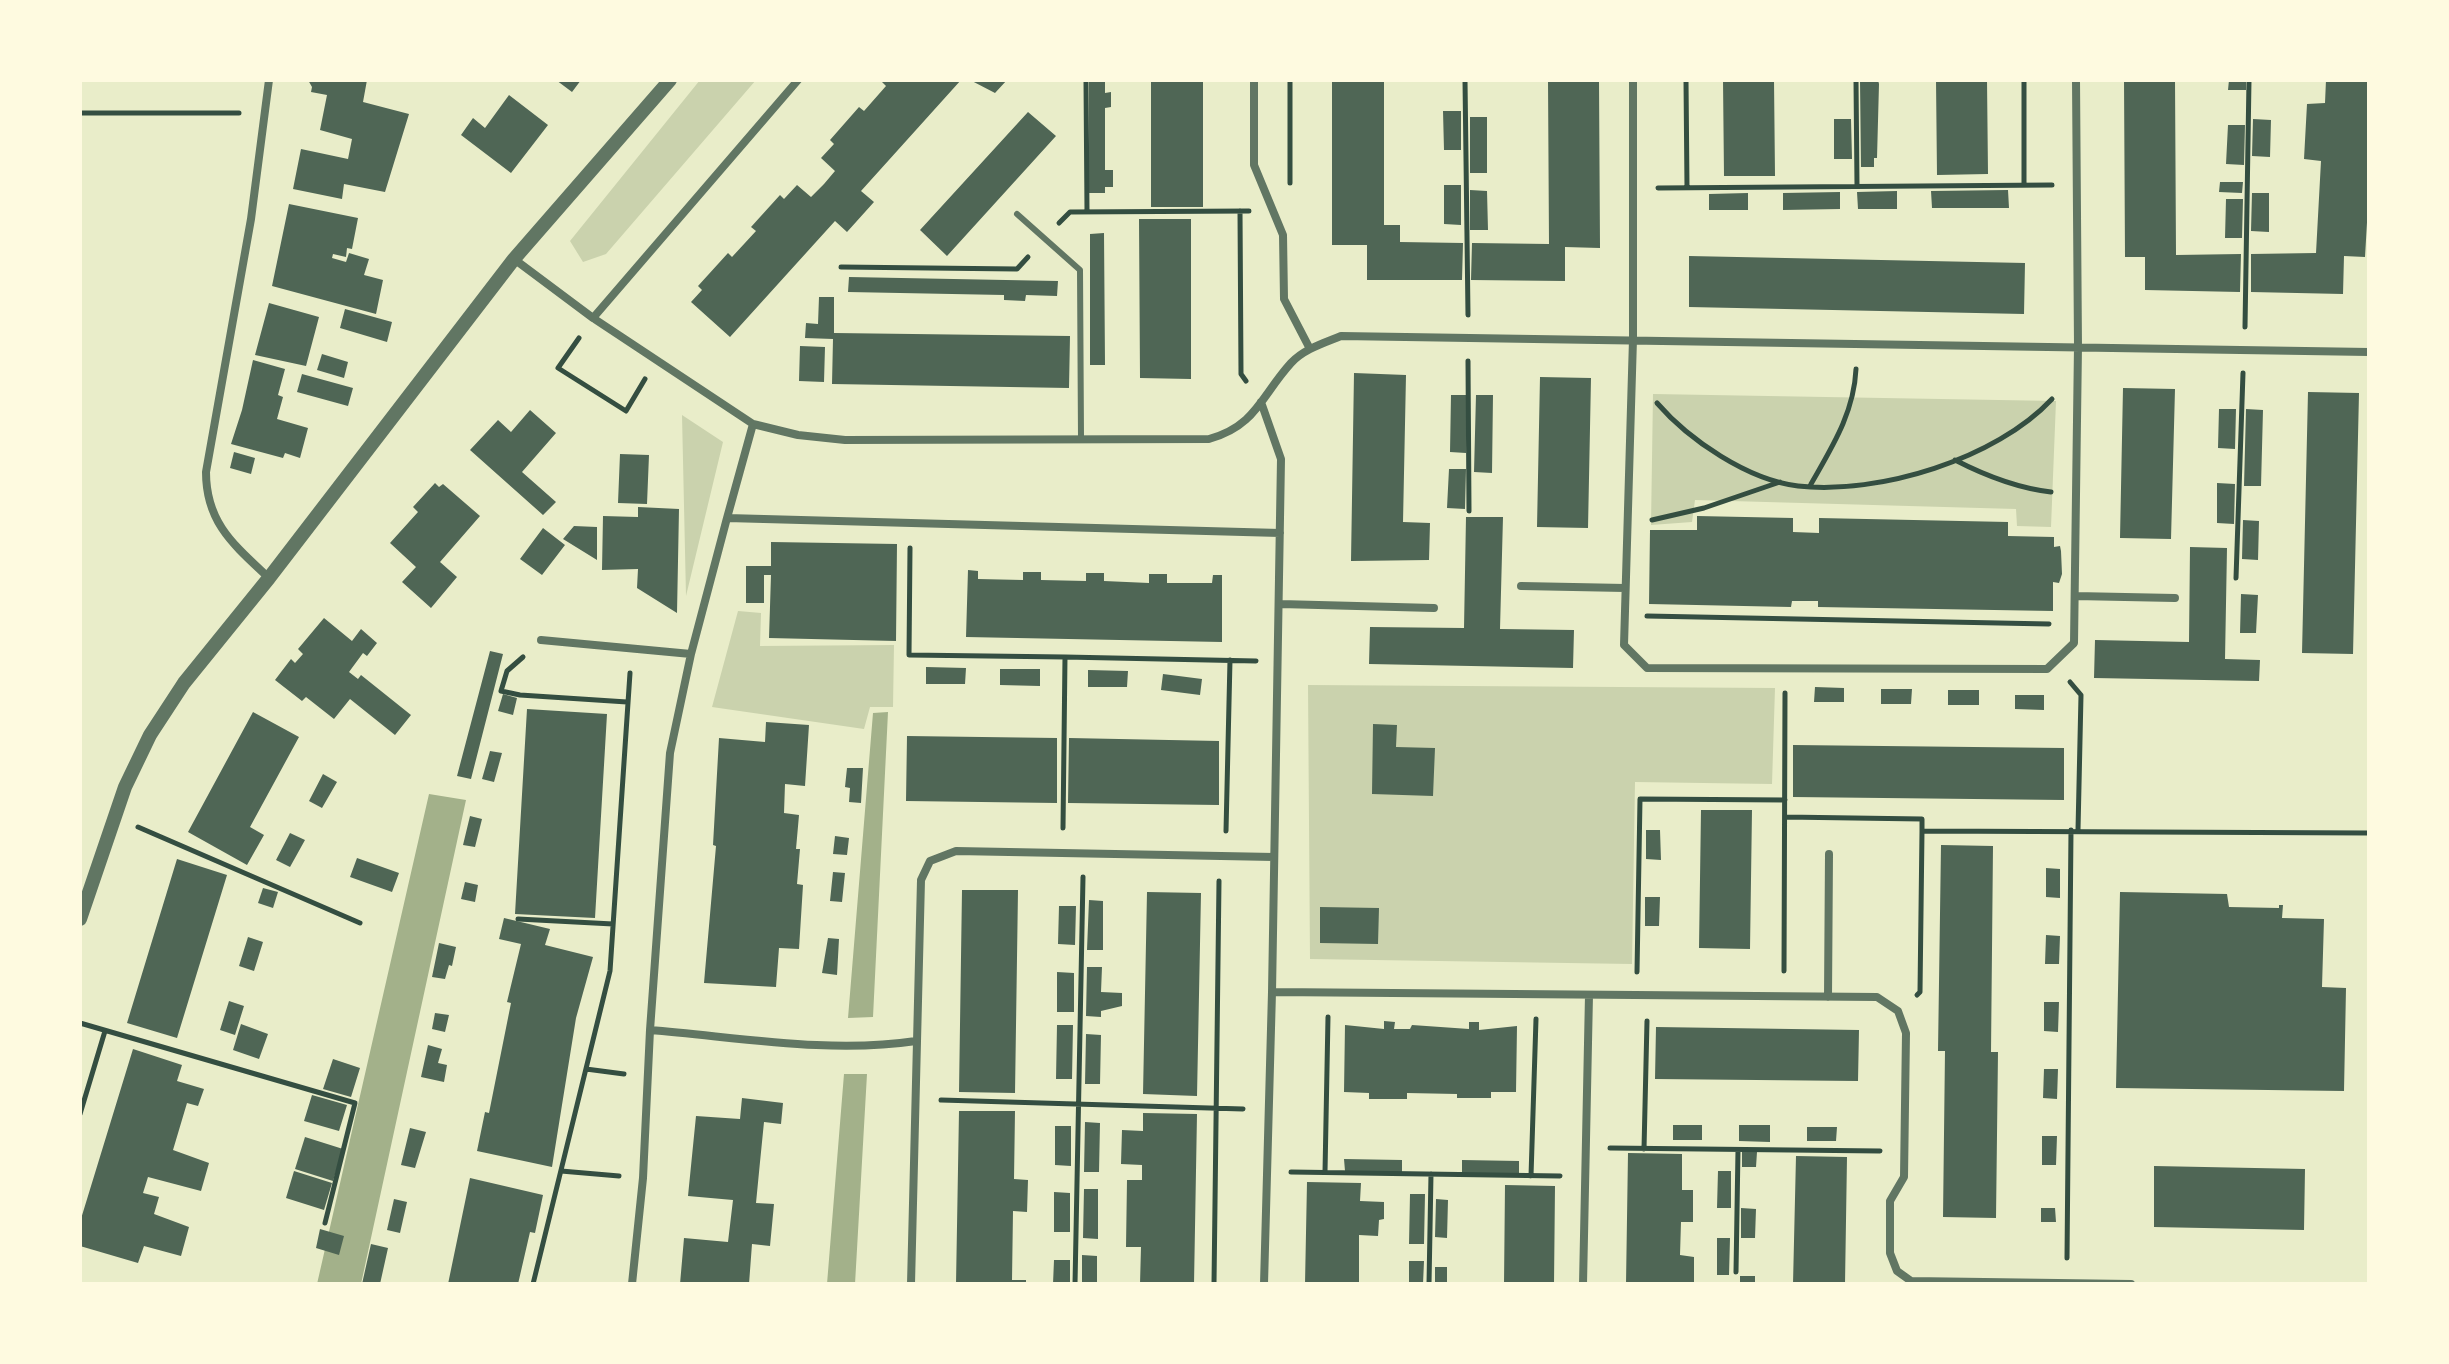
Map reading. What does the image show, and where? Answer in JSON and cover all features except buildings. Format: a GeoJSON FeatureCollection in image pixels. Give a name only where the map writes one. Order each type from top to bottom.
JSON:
{"type":"FeatureCollection","features":[{"type":"Feature","properties":{"kind":"street"},"geometry":{"type":"LineString","coordinates":[[269,80],[251,219],[206,472],[206,493],[211,509],[228,539],[269,578]]}},
{"type":"Feature","properties":{"kind":"street"},"geometry":{"type":"LineString","coordinates":[[80,919],[125,787],[150,735],[184,683],[269,578],[514,259],[670,80]]}},
{"type":"Feature","properties":{"kind":"street"},"geometry":{"type":"LineString","coordinates":[[593,318],[798,80]]}},
{"type":"Feature","properties":{"kind":"street"},"geometry":{"type":"LineString","coordinates":[[1254,80],[1254,165],[1283,235],[1284,299],[1310,349]]}},
{"type":"Feature","properties":{"kind":"street"},"geometry":{"type":"LineString","coordinates":[[1633,80],[1633,339],[1624,645],[1647,668],[2047,669],[2074,643],[2078,346],[2076,80]]}},
{"type":"Feature","properties":{"kind":"street"},"geometry":{"type":"LineString","coordinates":[[514,259],[593,318],[753,424],[798,435],[845,440],[1209,439],[1227,434],[1243,424],[1292,361],[1310,349],[1341,336],[2369,352]]}},
{"type":"Feature","properties":{"kind":"street"},"geometry":{"type":"LineString","coordinates":[[1261,402],[1281,459],[1264,1284]]}},
{"type":"Feature","properties":{"kind":"street"},"geometry":{"type":"LineString","coordinates":[[632,1284],[643,1178],[670,753],[691,654],[753,424]]}},
{"type":"Feature","properties":{"kind":"street"},"geometry":{"type":"LineString","coordinates":[[727,518],[1280,533]]}},
{"type":"Feature","properties":{"kind":"street"},"geometry":{"type":"LineString","coordinates":[[1521,586],[1625,588]]}},
{"type":"Feature","properties":{"kind":"street"},"geometry":{"type":"LineString","coordinates":[[2075,596],[2175,598]]}},
{"type":"Feature","properties":{"kind":"street"},"geometry":{"type":"LineString","coordinates":[[1280,604],[1434,608]]}},
{"type":"Feature","properties":{"kind":"street"},"geometry":{"type":"LineString","coordinates":[[541,640],[691,654]]}},
{"type":"Feature","properties":{"kind":"street"},"geometry":{"type":"LineString","coordinates":[[911,1284],[921,880],[930,861],[956,851],[1274,857]]}},
{"type":"Feature","properties":{"kind":"street"},"geometry":{"type":"LineString","coordinates":[[1828,997],[1829,854]]}},
{"type":"Feature","properties":{"kind":"street"},"geometry":{"type":"LineString","coordinates":[[1272,992],[1877,997],[1898,1011],[1906,1033],[1904,1177],[1890,1201],[1890,1253],[1897,1271],[1911,1281],[2131,1284]]}},
{"type":"Feature","properties":{"kind":"street"},"geometry":{"type":"LineString","coordinates":[[1583,1284],[1589,995]]}},
{"type":"Feature","properties":{"kind":"street"},"geometry":{"type":"LineString","coordinates":[[650,1030],[839,1046],[876,1047],[916,1041]]}},
{"type":"Feature","properties":{"kind":"lane"},"geometry":{"type":"LineString","coordinates":[[1017,214],[1080,270],[1081,438]]}},
{"type":"Feature","properties":{"kind":"path"},"geometry":{"type":"LineString","coordinates":[[1086,80],[1087,212]]}},
{"type":"Feature","properties":{"kind":"path"},"geometry":{"type":"LineString","coordinates":[[841,267],[1017,269],[1070,212],[1273,211],[1290,190],[1290,80]]}},
{"type":"Feature","properties":{"kind":"path"},"geometry":{"type":"LineString","coordinates":[[1465,80],[1469,511]]}},
{"type":"Feature","properties":{"kind":"path"},"geometry":{"type":"LineString","coordinates":[[1686,80],[1687,188]]}},
{"type":"Feature","properties":{"kind":"path"},"geometry":{"type":"LineString","coordinates":[[1856,80],[1857,186]]}},
{"type":"Feature","properties":{"kind":"path"},"geometry":{"type":"LineString","coordinates":[[2024,80],[2024,185]]}},
{"type":"Feature","properties":{"kind":"path"},"geometry":{"type":"LineString","coordinates":[[80,113],[265,113]]}},
{"type":"Feature","properties":{"kind":"path"},"geometry":{"type":"LineString","coordinates":[[1633,188],[2077,184]]}},
{"type":"Feature","properties":{"kind":"path"},"geometry":{"type":"LineString","coordinates":[[1240,211],[1241,374],[1261,402]]}},
{"type":"Feature","properties":{"kind":"path"},"geometry":{"type":"LineString","coordinates":[[593,318],[558,368],[626,411],[657,360]]}},
{"type":"Feature","properties":{"kind":"path"},"geometry":{"type":"LineString","coordinates":[[1810,485],[1847,417],[1855,387],[1858,343]]}},
{"type":"Feature","properties":{"kind":"path"},"geometry":{"type":"LineString","coordinates":[[1632,373],[1662,408],[1706,446],[1749,472],[1797,486],[1847,486],[1908,476],[1955,460],[2007,434],[2046,406],[2077,372]]}},
{"type":"Feature","properties":{"kind":"path"},"geometry":{"type":"LineString","coordinates":[[1955,460],[1984,475],[2031,489],[2076,495]]}},
{"type":"Feature","properties":{"kind":"path"},"geometry":{"type":"LineString","coordinates":[[1628,525],[1704,508],[1781,481]]}},
{"type":"Feature","properties":{"kind":"path"},"geometry":{"type":"LineString","coordinates":[[911,523],[909,655],[1278,661]]}},
{"type":"Feature","properties":{"kind":"path"},"geometry":{"type":"LineString","coordinates":[[1624,616],[2074,625]]}},
{"type":"Feature","properties":{"kind":"path"},"geometry":{"type":"LineString","coordinates":[[541,640],[507,671],[501,691],[627,702]]}},
{"type":"Feature","properties":{"kind":"path"},"geometry":{"type":"LineString","coordinates":[[533,1284],[610,971],[632,648]]}},
{"type":"Feature","properties":{"kind":"path"},"geometry":{"type":"LineString","coordinates":[[1062,853],[1065,657]]}},
{"type":"Feature","properties":{"kind":"path"},"geometry":{"type":"LineString","coordinates":[[1214,1284],[1222,856],[1230,660]]}},
{"type":"Feature","properties":{"kind":"path"},"geometry":{"type":"LineString","coordinates":[[2055,662],[2081,695],[2075,830],[2066,1283]]}},
{"type":"Feature","properties":{"kind":"path"},"geometry":{"type":"LineString","coordinates":[[1784,997],[1785,668]]}},
{"type":"Feature","properties":{"kind":"path"},"geometry":{"type":"LineString","coordinates":[[1637,995],[1640,799],[1785,800]]}},
{"type":"Feature","properties":{"kind":"path"},"geometry":{"type":"LineString","coordinates":[[115,817],[360,923]]}},
{"type":"Feature","properties":{"kind":"path"},"geometry":{"type":"LineString","coordinates":[[1785,817],[1922,819],[1920,992],[1898,1011]]}},
{"type":"Feature","properties":{"kind":"path"},"geometry":{"type":"LineString","coordinates":[[1922,831],[2369,833]]}},
{"type":"Feature","properties":{"kind":"path"},"geometry":{"type":"LineString","coordinates":[[1075,1284],[1084,853]]}},
{"type":"Feature","properties":{"kind":"path"},"geometry":{"type":"LineString","coordinates":[[518,919],[613,924]]}},
{"type":"Feature","properties":{"kind":"path"},"geometry":{"type":"LineString","coordinates":[[1325,1172],[1328,992]]}},
{"type":"Feature","properties":{"kind":"path"},"geometry":{"type":"LineString","coordinates":[[1531,1176],[1537,994]]}},
{"type":"Feature","properties":{"kind":"path"},"geometry":{"type":"LineString","coordinates":[[1644,1149],[1648,996]]}},
{"type":"Feature","properties":{"kind":"path"},"geometry":{"type":"LineString","coordinates":[[80,1023],[355,1103],[325,1223]]}},
{"type":"Feature","properties":{"kind":"path"},"geometry":{"type":"LineString","coordinates":[[80,1114],[105,1031]]}},
{"type":"Feature","properties":{"kind":"path"},"geometry":{"type":"LineString","coordinates":[[586,1069],[648,1077]]}},
{"type":"Feature","properties":{"kind":"path"},"geometry":{"type":"LineString","coordinates":[[916,1099],[1268,1109]]}},
{"type":"Feature","properties":{"kind":"path"},"geometry":{"type":"LineString","coordinates":[[1586,1148],[1905,1152]]}},
{"type":"Feature","properties":{"kind":"path"},"geometry":{"type":"LineString","coordinates":[[1736,1272],[1738,1150]]}},
{"type":"Feature","properties":{"kind":"path"},"geometry":{"type":"LineString","coordinates":[[561,1171],[643,1178]]}},
{"type":"Feature","properties":{"kind":"path"},"geometry":{"type":"LineString","coordinates":[[1266,1172],[1585,1177]]}},
{"type":"Feature","properties":{"kind":"path"},"geometry":{"type":"LineString","coordinates":[[1429,1284],[1431,1174]]}},
{"type":"Feature","properties":{"kind":"shaded area"},"geometry":{"type":"Polygon","coordinates":[[[700,80],[756,80],[606,254],[583,262],[570,241],[700,80]]]}},
{"type":"Feature","properties":{"kind":"shaded area"},"geometry":{"type":"Polygon","coordinates":[[[1653,394],[2056,401],[2051,527],[2017,526],[2016,509],[1695,500],[1692,522],[1651,525],[1653,394]]]}},
{"type":"Feature","properties":{"kind":"shaded area"},"geometry":{"type":"Polygon","coordinates":[[[682,415],[723,442],[686,596],[682,415]]]}},
{"type":"Feature","properties":{"kind":"shaded area"},"geometry":{"type":"Polygon","coordinates":[[[738,611],[761,613],[760,646],[894,645],[893,707],[870,707],[864,729],[712,707],[738,611]]]}},
{"type":"Feature","properties":{"kind":"shaded area"},"geometry":{"type":"Polygon","coordinates":[[[1308,685],[1775,688],[1772,784],[1635,782],[1632,964],[1310,959],[1308,685]]]}},
{"type":"Feature","properties":{"kind":"shaded area"},"geometry":{"type":"Polygon","coordinates":[[[888,712],[873,1017],[848,1018],[873,713],[888,712]]]}},
{"type":"Feature","properties":{"kind":"shaded area"},"geometry":{"type":"Polygon","coordinates":[[[429,794],[466,800],[361,1284],[317,1284],[429,794]]]}},
{"type":"Feature","properties":{"kind":"shaded area"},"geometry":{"type":"Polygon","coordinates":[[[844,1074],[867,1074],[855,1284],[827,1284],[844,1074]]]}}]}
